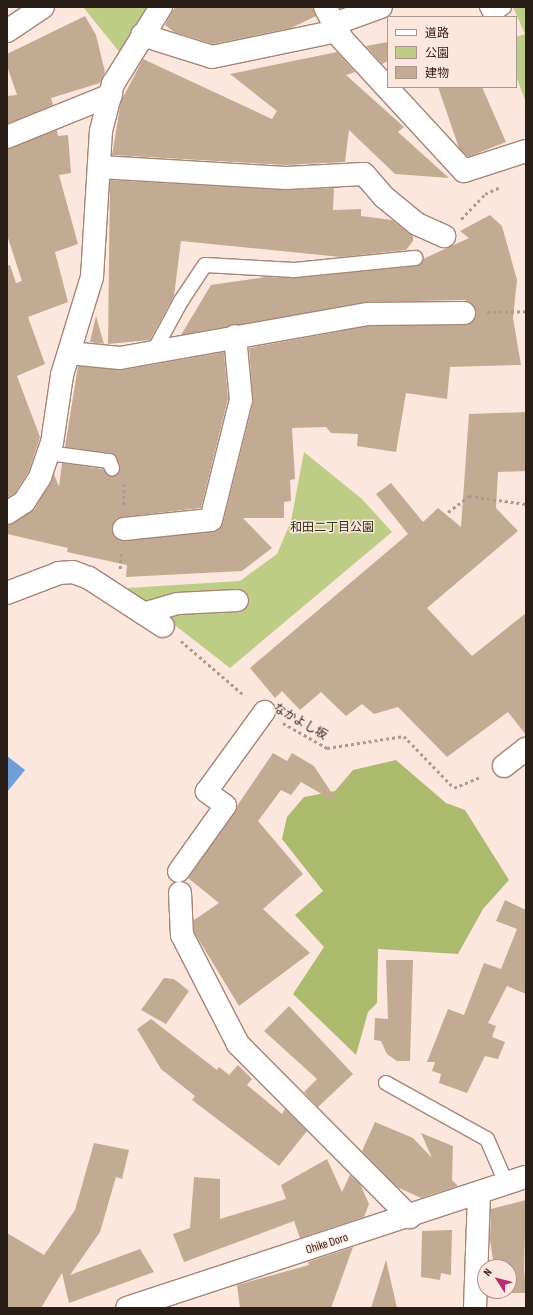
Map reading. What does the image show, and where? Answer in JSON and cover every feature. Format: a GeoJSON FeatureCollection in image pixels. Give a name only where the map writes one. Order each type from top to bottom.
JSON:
{"type":"FeatureCollection","features":[{"type":"Feature","properties":{"kind":"street"},"geometry":{"type":"LineString","coordinates":[[7,31],[43,7]]}},
{"type":"Feature","properties":{"kind":"street"},"geometry":{"type":"LineString","coordinates":[[8,510],[24,502],[40,477],[48,453],[62,375],[92,277],[101,131],[113,84],[142,35],[161,7]]}},
{"type":"Feature","properties":{"kind":"street"},"geometry":{"type":"LineString","coordinates":[[142,35],[212,57],[381,7]]}},
{"type":"Feature","properties":{"kind":"street"},"geometry":{"type":"LineString","coordinates":[[333,21],[387,82]]}},
{"type":"Feature","properties":{"kind":"street"},"geometry":{"type":"LineString","coordinates":[[392,88],[464,170],[526,150]]}},
{"type":"Feature","properties":{"kind":"street"},"geometry":{"type":"LineString","coordinates":[[7,137],[110,95]]}},
{"type":"Feature","properties":{"kind":"street"},"geometry":{"type":"LineString","coordinates":[[100,166],[286,178],[364,174],[384,198],[417,224],[444,236]]}},
{"type":"Feature","properties":{"kind":"street"},"geometry":{"type":"LineString","coordinates":[[69,353],[120,358],[155,349],[368,314],[464,313]]}},
{"type":"Feature","properties":{"kind":"street"},"geometry":{"type":"LineString","coordinates":[[124,529],[211,520],[241,400],[235,336]]}},
{"type":"Feature","properties":{"kind":"street"},"geometry":{"type":"LineString","coordinates":[[7,593],[59,572],[73,572],[89,578],[163,626]]}},
{"type":"Feature","properties":{"kind":"street"},"geometry":{"type":"LineString","coordinates":[[142,613],[177,603],[237,600]]}},
{"type":"Feature","properties":{"kind":"street"},"geometry":{"type":"LineString","coordinates":[[178,871],[226,805],[206,791],[264,711]]}},
{"type":"Feature","properties":{"kind":"street"},"geometry":{"type":"LineString","coordinates":[[504,766],[526,749]]}},
{"type":"Feature","properties":{"kind":"street"},"geometry":{"type":"LineString","coordinates":[[180,893],[182,935],[238,1044],[410,1218]]}},
{"type":"Feature","properties":{"kind":"street","name":"Ohike Doro"},"geometry":{"type":"LineString","coordinates":[[126,1308],[410,1218],[516,1180]]}},
{"type":"Feature","properties":{"kind":"street"},"geometry":{"type":"LineString","coordinates":[[475,1308],[479,1193]]}},
{"type":"Feature","properties":{"kind":"lane"},"geometry":{"type":"LineString","coordinates":[[487,7],[492,16],[504,7]]}},
{"type":"Feature","properties":{"kind":"lane"},"geometry":{"type":"LineString","coordinates":[[155,349],[180,301],[205,265],[294,270],[415,258]]}},
{"type":"Feature","properties":{"kind":"lane"},"geometry":{"type":"LineString","coordinates":[[48,453],[109,462],[112,468]]}},
{"type":"Feature","properties":{"kind":"lane"},"geometry":{"type":"LineString","coordinates":[[386,1083],[487,1139],[516,1180]]}},
{"type":"Feature","properties":{"kind":"path"},"geometry":{"type":"LineString","coordinates":[[444,236],[485,194],[506,184]]}},
{"type":"Feature","properties":{"kind":"path"},"geometry":{"type":"LineString","coordinates":[[464,313],[526,311]]}},
{"type":"Feature","properties":{"kind":"path"},"geometry":{"type":"LineString","coordinates":[[448,512],[469,496],[526,504]]}},
{"type":"Feature","properties":{"kind":"path","name":"なかよし坂"},"geometry":{"type":"LineString","coordinates":[[163,626],[264,711],[327,748],[404,736],[454,788],[504,766]]}},
{"type":"Feature","properties":{"kind":"green space"},"geometry":{"type":"Polygon","coordinates":[[[83,7],[147,7],[121,54],[83,7]]]}},
{"type":"Feature","properties":{"kind":"green space"},"geometry":{"type":"Polygon","coordinates":[[[513,7],[526,7],[526,103],[517,79],[517,37],[525,34],[513,7]]]}},
{"type":"Feature","properties":{"kind":"green space","name":"和田二丁目公園"},"geometry":{"type":"Polygon","coordinates":[[[304,452],[362,499],[392,532],[230,668],[127,588],[240,581],[277,554],[291,521],[304,452]]]}},
{"type":"Feature","properties":{"kind":"green space"},"geometry":{"type":"Polygon","coordinates":[[[396,760],[446,803],[465,810],[509,880],[483,909],[458,954],[378,949],[377,1003],[368,1012],[356,1055],[293,994],[324,947],[295,915],[323,891],[282,839],[287,817],[304,797],[335,791],[353,770],[396,760]]]}},
{"type":"Feature","properties":{"kind":"water"},"geometry":{"type":"Polygon","coordinates":[[[7,756],[25,770],[7,792],[7,756]]]}},
{"type":"Feature","properties":{"kind":"building"},"geometry":{"type":"Polygon","coordinates":[[[175,7],[313,7],[316,16],[291,28],[213,44],[174,32],[165,25],[175,7]]]}},
{"type":"Feature","properties":{"kind":"building"},"geometry":{"type":"Polygon","coordinates":[[[85,16],[96,35],[105,72],[100,83],[51,98],[53,105],[7,124],[7,96],[17,95],[7,66],[7,54],[85,16]]]}},
{"type":"Feature","properties":{"kind":"building"},"geometry":{"type":"Polygon","coordinates":[[[387,42],[387,62],[382,64],[366,46],[387,42]]]}},
{"type":"Feature","properties":{"kind":"building"},"geometry":{"type":"Polygon","coordinates":[[[337,52],[355,72],[346,75],[404,127],[398,132],[449,178],[395,174],[349,130],[345,162],[286,165],[112,155],[121,101],[143,59],[272,119],[277,111],[230,74],[337,52]]]}},
{"type":"Feature","properties":{"kind":"building"},"geometry":{"type":"Polygon","coordinates":[[[438,88],[482,88],[506,142],[468,157],[459,148],[438,88]]]}},
{"type":"Feature","properties":{"kind":"building"},"geometry":{"type":"Polygon","coordinates":[[[57,130],[58,136],[68,135],[71,173],[59,175],[78,244],[55,252],[68,302],[28,317],[45,364],[17,376],[40,437],[29,471],[15,493],[7,498],[7,266],[10,265],[16,283],[22,281],[7,235],[7,149],[57,130]]]}},
{"type":"Feature","properties":{"kind":"building"},"geometry":{"type":"Polygon","coordinates":[[[110,180],[285,190],[334,188],[333,210],[361,209],[361,216],[392,220],[413,236],[413,241],[406,250],[341,257],[181,241],[174,296],[150,340],[108,344],[110,180]]]}},
{"type":"Feature","properties":{"kind":"building"},"geometry":{"type":"Polygon","coordinates":[[[490,215],[502,226],[517,280],[513,318],[521,365],[450,367],[447,399],[406,393],[396,452],[357,446],[358,434],[331,433],[326,427],[292,428],[295,479],[290,480],[291,501],[284,502],[284,518],[243,518],[272,548],[242,571],[126,577],[127,565],[67,552],[68,548],[7,534],[7,525],[35,509],[54,474],[59,487],[62,463],[103,469],[111,476],[119,473],[120,465],[114,454],[65,447],[78,366],[122,370],[224,352],[228,399],[201,508],[122,517],[116,519],[112,530],[114,537],[125,541],[219,530],[223,523],[253,403],[249,348],[369,326],[465,325],[475,319],[476,312],[470,302],[464,300],[368,302],[181,335],[211,285],[266,277],[295,278],[416,266],[423,259],[469,238],[460,231],[490,215]]]}},
{"type":"Feature","properties":{"kind":"building"},"geometry":{"type":"Polygon","coordinates":[[[96,316],[104,344],[90,342],[96,316]]]}},
{"type":"Feature","properties":{"kind":"building"},"geometry":{"type":"Polygon","coordinates":[[[526,412],[526,471],[498,472],[496,508],[518,531],[427,608],[472,656],[526,613],[526,735],[508,712],[447,757],[398,707],[374,714],[362,704],[346,716],[321,692],[300,710],[282,691],[275,698],[250,668],[408,534],[376,494],[391,483],[423,522],[438,508],[461,527],[469,414],[526,412]]]}},
{"type":"Feature","properties":{"kind":"building"},"geometry":{"type":"Polygon","coordinates":[[[273,753],[287,761],[292,753],[314,766],[339,804],[301,782],[291,795],[281,790],[258,821],[303,874],[263,909],[310,953],[239,1006],[194,932],[194,920],[219,903],[188,878],[273,753]]]}},
{"type":"Feature","properties":{"kind":"building"},"geometry":{"type":"Polygon","coordinates":[[[505,900],[526,910],[526,994],[507,986],[488,1023],[496,1026],[492,1037],[505,1042],[498,1059],[485,1056],[467,1093],[439,1083],[441,1074],[432,1071],[435,1062],[427,1062],[448,1009],[464,1015],[484,963],[501,969],[517,929],[496,921],[505,900]]]}},
{"type":"Feature","properties":{"kind":"building"},"geometry":{"type":"Polygon","coordinates":[[[386,960],[413,960],[410,1061],[397,1061],[387,1054],[381,1041],[374,1040],[375,1018],[388,1019],[386,960]]]}},
{"type":"Feature","properties":{"kind":"building"},"geometry":{"type":"Polygon","coordinates":[[[164,978],[174,979],[189,991],[166,1024],[141,1010],[164,978]]]}},
{"type":"Feature","properties":{"kind":"building"},"geometry":{"type":"Polygon","coordinates":[[[289,1006],[353,1074],[318,1107],[304,1092],[317,1079],[264,1031],[289,1006]]]}},
{"type":"Feature","properties":{"kind":"building"},"geometry":{"type":"Polygon","coordinates":[[[151,1019],[217,1070],[219,1067],[229,1075],[238,1065],[252,1079],[247,1085],[282,1114],[285,1109],[307,1131],[279,1166],[192,1100],[195,1096],[161,1069],[137,1029],[151,1019]]]}},
{"type":"Feature","properties":{"kind":"building"},"geometry":{"type":"Polygon","coordinates":[[[375,1122],[413,1138],[432,1158],[421,1133],[453,1146],[452,1180],[458,1186],[421,1198],[397,1187],[362,1151],[375,1122]]]}},
{"type":"Feature","properties":{"kind":"building"},"geometry":{"type":"Polygon","coordinates":[[[94,1143],[129,1150],[122,1179],[116,1177],[100,1232],[70,1275],[140,1249],[154,1272],[69,1303],[62,1273],[41,1308],[7,1308],[7,1233],[44,1255],[75,1210],[94,1143]]]}},
{"type":"Feature","properties":{"kind":"building"},"geometry":{"type":"Polygon","coordinates":[[[327,1159],[342,1192],[350,1175],[360,1184],[369,1204],[364,1217],[300,1238],[294,1221],[184,1262],[173,1234],[190,1228],[194,1177],[220,1179],[220,1219],[286,1199],[281,1185],[327,1159]]]}},
{"type":"Feature","properties":{"kind":"building"},"geometry":{"type":"Polygon","coordinates":[[[526,1200],[524,1268],[526,1293],[517,1293],[517,1259],[493,1259],[490,1239],[491,1209],[526,1200]]]}},
{"type":"Feature","properties":{"kind":"building"},"geometry":{"type":"Polygon","coordinates":[[[452,1230],[451,1275],[441,1273],[440,1280],[421,1277],[422,1231],[452,1230]]]}},
{"type":"Feature","properties":{"kind":"building"},"geometry":{"type":"Polygon","coordinates":[[[353,1247],[331,1308],[240,1308],[237,1285],[309,1265],[308,1262],[353,1247]]]}},
{"type":"Feature","properties":{"kind":"building"},"geometry":{"type":"Polygon","coordinates":[[[386,1260],[397,1308],[371,1308],[386,1260]]]}}]}
